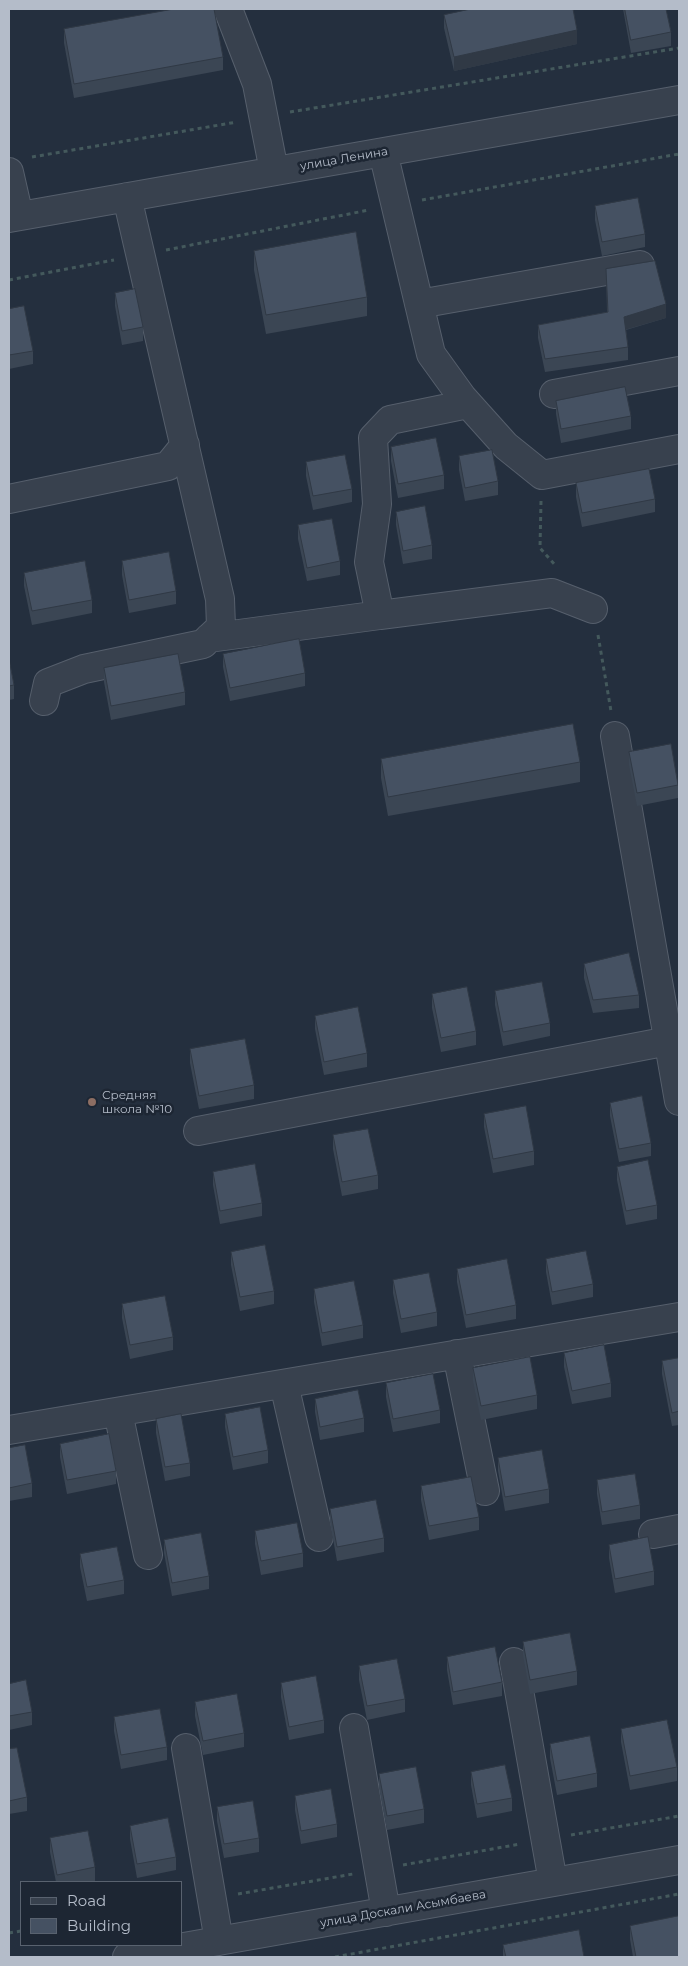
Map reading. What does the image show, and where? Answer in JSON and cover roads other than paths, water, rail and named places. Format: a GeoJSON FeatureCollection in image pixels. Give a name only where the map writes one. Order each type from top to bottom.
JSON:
{"type":"FeatureCollection","features":[{"type":"Feature","properties":{"kind":"street"},"geometry":{"type":"LineString","coordinates":[[228,9],[257,84],[274,171]]}},
{"type":"Feature","properties":{"kind":"street","name":"улица Ленина"},"geometry":{"type":"LineString","coordinates":[[14,217],[679,100]]}},
{"type":"Feature","properties":{"kind":"street"},"geometry":{"type":"LineString","coordinates":[[383,152],[431,354],[468,404],[506,446],[542,475],[679,449]]}},
{"type":"Feature","properties":{"kind":"street"},"geometry":{"type":"LineString","coordinates":[[14,217],[18,165]]}},
{"type":"Feature","properties":{"kind":"street"},"geometry":{"type":"LineString","coordinates":[[44,701],[48,683],[84,669],[203,644],[221,626],[220,599],[127,197]]}},
{"type":"Feature","properties":{"kind":"street"},"geometry":{"type":"LineString","coordinates":[[419,304],[640,265]]}},
{"type":"Feature","properties":{"kind":"street"},"geometry":{"type":"LineString","coordinates":[[554,394],[679,371]]}},
{"type":"Feature","properties":{"kind":"street"},"geometry":{"type":"LineString","coordinates":[[380,615],[369,562],[377,504],[372,438],[390,420],[468,404]]}},
{"type":"Feature","properties":{"kind":"street"},"geometry":{"type":"LineString","coordinates":[[9,499],[168,466],[185,446]]}},
{"type":"Feature","properties":{"kind":"street"},"geometry":{"type":"LineString","coordinates":[[209,638],[552,593],[593,609]]}},
{"type":"Feature","properties":{"kind":"street"},"geometry":{"type":"LineString","coordinates":[[615,736],[674,1040],[679,1101]]}},
{"type":"Feature","properties":{"kind":"street"},"geometry":{"type":"LineString","coordinates":[[198,1131],[674,1040]]}},
{"type":"Feature","properties":{"kind":"street"},"geometry":{"type":"LineString","coordinates":[[9,1430],[679,1317]]}},
{"type":"Feature","properties":{"kind":"street"},"geometry":{"type":"LineString","coordinates":[[457,1354],[485,1491]]}},
{"type":"Feature","properties":{"kind":"street"},"geometry":{"type":"LineString","coordinates":[[284,1384],[319,1537]]}},
{"type":"Feature","properties":{"kind":"street"},"geometry":{"type":"LineString","coordinates":[[118,1412],[148,1555]]}},
{"type":"Feature","properties":{"kind":"street"},"geometry":{"type":"LineString","coordinates":[[653,1534],[679,1530]]}},
{"type":"Feature","properties":{"kind":"street"},"geometry":{"type":"LineString","coordinates":[[514,1662],[553,1882]]}},
{"type":"Feature","properties":{"kind":"street"},"geometry":{"type":"LineString","coordinates":[[354,1728],[386,1912]]}},
{"type":"Feature","properties":{"kind":"street"},"geometry":{"type":"LineString","coordinates":[[186,1748],[219,1941]]}},
{"type":"Feature","properties":{"kind":"street","name":"улица Доскали Асымбаева"},"geometry":{"type":"LineString","coordinates":[[127,1957],[679,1860]]}},
{"type":"Feature","properties":{"kind":"place","name":"Средняя школа №10"},"geometry":{"type":"Point","coordinates":[92,1102]}}]}
